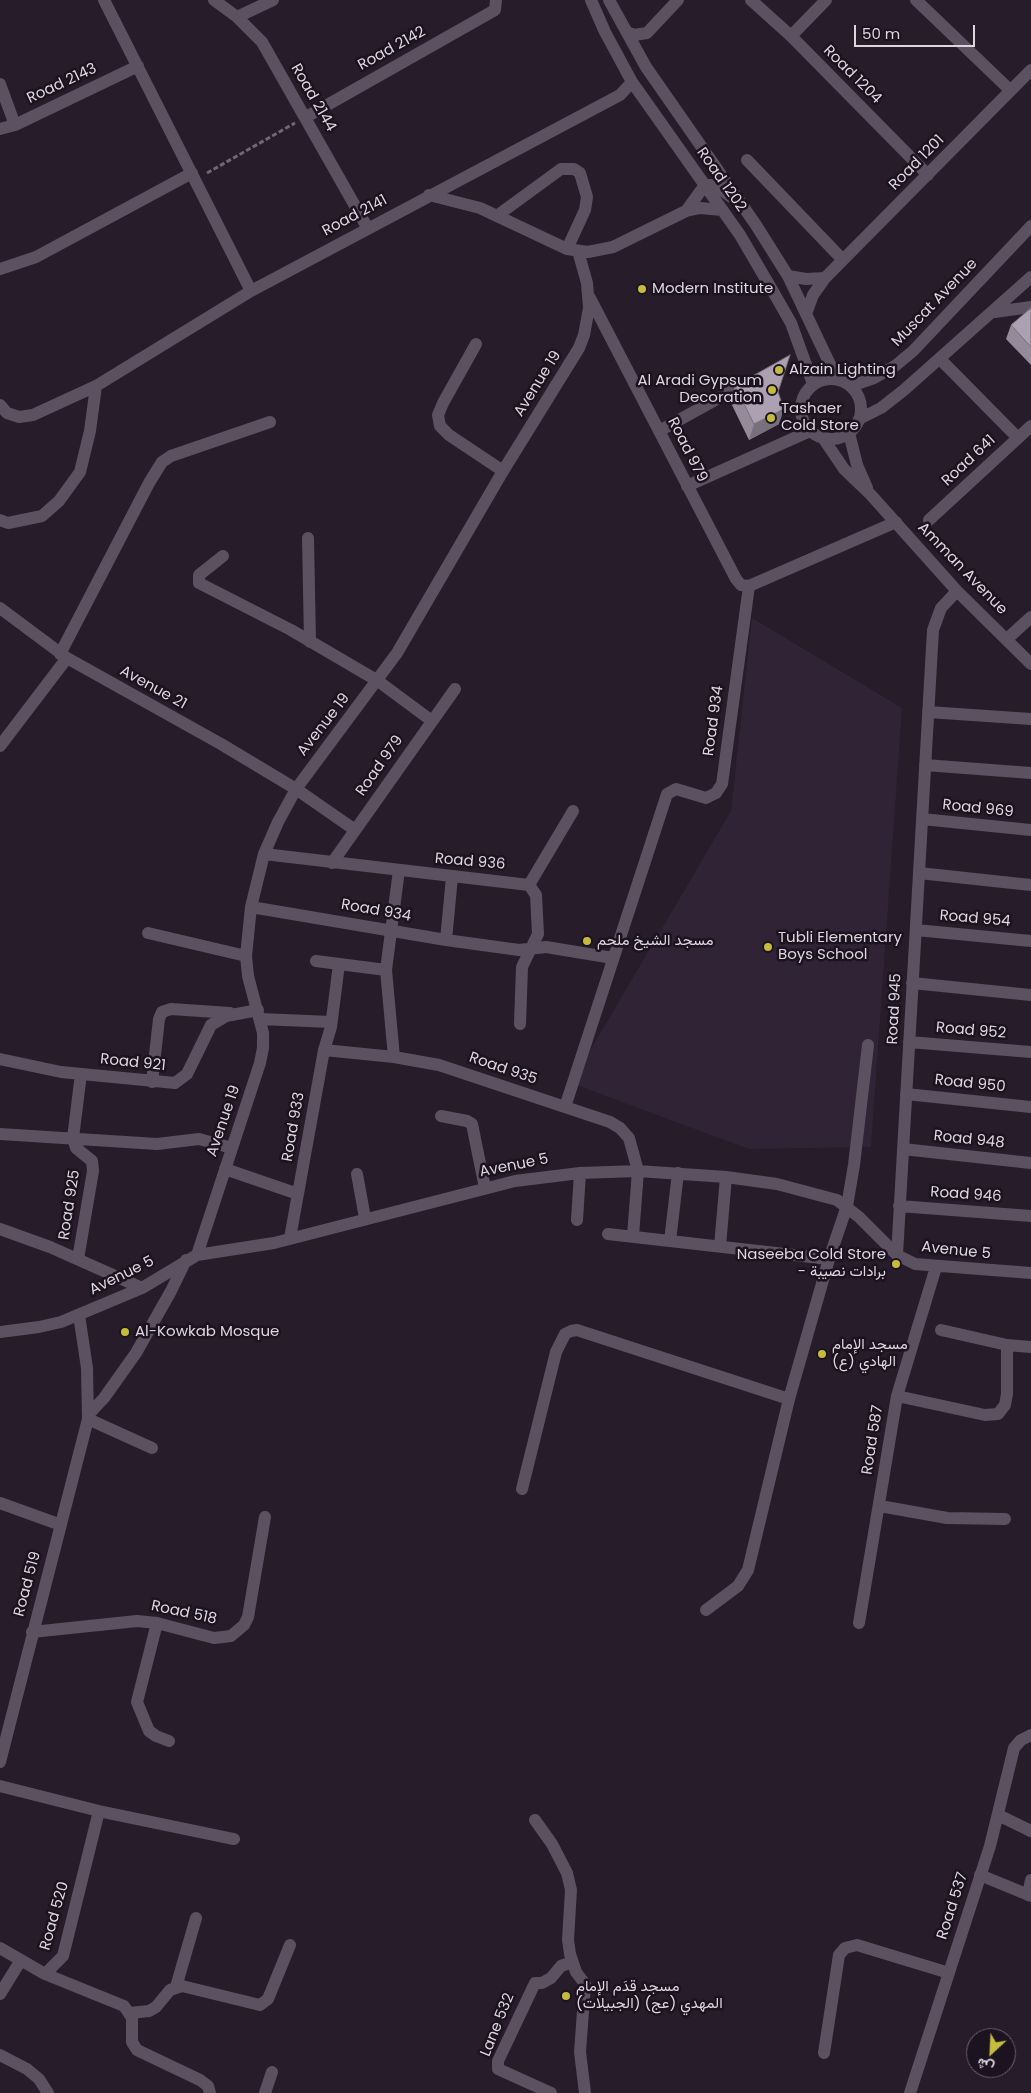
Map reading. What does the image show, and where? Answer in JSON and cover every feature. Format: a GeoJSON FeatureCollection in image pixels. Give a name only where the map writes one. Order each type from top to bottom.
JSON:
{"type":"FeatureCollection","features":[{"type":"Feature","properties":{"kind":"street"},"geometry":{"type":"LineString","coordinates":[[104,0],[251,290]]}},
{"type":"Feature","properties":{"kind":"street","name":"Road 2144"},"geometry":{"type":"LineString","coordinates":[[214,0],[237,17],[262,42],[367,227]]}},
{"type":"Feature","properties":{"kind":"street"},"geometry":{"type":"LineString","coordinates":[[237,17],[273,0]]}},
{"type":"Feature","properties":{"kind":"street","name":"Road 1202"},"geometry":{"type":"LineString","coordinates":[[591,0],[605,32],[632,82],[740,235],[790,323],[796,354],[813,384]]}},
{"type":"Feature","properties":{"kind":"street"},"geometry":{"type":"LineString","coordinates":[[627,32],[634,35],[647,33],[678,0]]}},
{"type":"Feature","properties":{"kind":"street","name":"Road 1204"},"geometry":{"type":"LineString","coordinates":[[751,0],[791,36],[928,175]]}},
{"type":"Feature","properties":{"kind":"street"},"geometry":{"type":"LineString","coordinates":[[791,36],[826,0]]}},
{"type":"Feature","properties":{"kind":"street"},"geometry":{"type":"LineString","coordinates":[[916,0],[1010,90]]}},
{"type":"Feature","properties":{"kind":"street","name":"Road 1202"},"geometry":{"type":"LineString","coordinates":[[614,3],[646,67],[756,225],[788,276],[837,379]]}},
{"type":"Feature","properties":{"kind":"street","name":"Road 2142"},"geometry":{"type":"LineString","coordinates":[[306,117],[495,5]]}},
{"type":"Feature","properties":{"kind":"street","name":"Road 2143"},"geometry":{"type":"LineString","coordinates":[[0,129],[15,125],[138,66]]}},
{"type":"Feature","properties":{"kind":"street","name":"Road 1201"},"geometry":{"type":"LineString","coordinates":[[806,314],[814,295],[825,278],[1031,70]]}},
{"type":"Feature","properties":{"kind":"street","name":"Road 2141"},"geometry":{"type":"LineString","coordinates":[[0,406],[7,413],[19,417],[33,415],[96,386],[251,290],[367,227],[620,95],[632,82]]}},
{"type":"Feature","properties":{"kind":"street"},"geometry":{"type":"LineString","coordinates":[[0,84],[15,125]]}},
{"type":"Feature","properties":{"kind":"street"},"geometry":{"type":"LineString","coordinates":[[747,160],[842,260]]}},
{"type":"Feature","properties":{"kind":"street"},"geometry":{"type":"LineString","coordinates":[[498,215],[561,169],[574,169],[580,173],[587,197],[586,210],[572,250]]}},
{"type":"Feature","properties":{"kind":"street"},"geometry":{"type":"LineString","coordinates":[[0,269],[36,257],[193,177]]}},
{"type":"Feature","properties":{"kind":"street"},"geometry":{"type":"LineString","coordinates":[[686,211],[705,185],[715,185],[724,190],[756,225]]}},
{"type":"Feature","properties":{"kind":"street"},"geometry":{"type":"LineString","coordinates":[[429,195],[498,215],[572,250],[601,250],[612,247],[686,211],[700,208],[722,210]]}},
{"type":"Feature","properties":{"kind":"street","name":"Muscat Avenue"},"geometry":{"type":"LineString","coordinates":[[851,386],[874,378],[895,366],[913,351],[1031,226]]}},
{"type":"Feature","properties":{"kind":"street","name":"Avenue 19"},"geometry":{"type":"LineString","coordinates":[[191,1258],[225,1169],[260,1063],[263,1041],[259,1014],[248,976],[246,956],[251,906],[264,854],[296,789],[397,653],[579,348],[588,321],[589,296],[572,250]]}},
{"type":"Feature","properties":{"kind":"street"},"geometry":{"type":"LineString","coordinates":[[788,276],[806,279],[825,278]]}},
{"type":"Feature","properties":{"kind":"street"},"geometry":{"type":"LineString","coordinates":[[860,419],[860,402],[851,386],[837,379],[820,380],[813,384],[802,398],[800,406],[801,415],[810,431],[823,438],[832,439],[849,433],[860,419],[891,401],[993,313],[1031,277]]}},
{"type":"Feature","properties":{"kind":"street","name":"Road 979"},"geometry":{"type":"LineString","coordinates":[[589,296],[736,579],[741,584],[749,586]]}},
{"type":"Feature","properties":{"kind":"street"},"geometry":{"type":"LineString","coordinates":[[993,313],[1031,307]]}},
{"type":"Feature","properties":{"kind":"street"},"geometry":{"type":"LineString","coordinates":[[476,344],[443,403],[438,415],[440,426],[504,471]]}},
{"type":"Feature","properties":{"kind":"street"},"geometry":{"type":"LineString","coordinates":[[940,359],[1018,438]]}},
{"type":"Feature","properties":{"kind":"street"},"geometry":{"type":"LineString","coordinates":[[659,431],[759,375]]}},
{"type":"Feature","properties":{"kind":"street"},"geometry":{"type":"LineString","coordinates":[[0,520],[8,523],[42,516],[59,502],[80,472],[90,431],[96,386]]}},
{"type":"Feature","properties":{"kind":"street"},"geometry":{"type":"LineString","coordinates":[[0,746],[63,656],[152,477],[162,462],[171,456],[270,422]]}},
{"type":"Feature","properties":{"kind":"street","name":"Road 641"},"geometry":{"type":"LineString","coordinates":[[929,520],[1031,426]]}},
{"type":"Feature","properties":{"kind":"street"},"geometry":{"type":"LineString","coordinates":[[687,486],[810,431]]}},
{"type":"Feature","properties":{"kind":"street","name":"Amman Avenue"},"geometry":{"type":"LineString","coordinates":[[849,433],[857,465],[871,495]]}},
{"type":"Feature","properties":{"kind":"street","name":"Amman Avenue"},"geometry":{"type":"LineString","coordinates":[[823,438],[844,469],[871,495],[958,591],[1031,664]]}},
{"type":"Feature","properties":{"kind":"street"},"geometry":{"type":"LineString","coordinates":[[749,586],[896,522]]}},
{"type":"Feature","properties":{"kind":"street"},"geometry":{"type":"LineString","coordinates":[[308,538],[310,642]]}},
{"type":"Feature","properties":{"kind":"street"},"geometry":{"type":"LineString","coordinates":[[223,556],[199,575],[199,583],[310,642],[378,681],[432,721]]}},
{"type":"Feature","properties":{"kind":"street","name":"Road 934"},"geometry":{"type":"LineString","coordinates":[[565,1107],[667,794],[676,789],[706,798],[720,789],[749,586]]}},
{"type":"Feature","properties":{"kind":"street","name":"Road 945"},"geometry":{"type":"LineString","coordinates":[[897,1255],[933,630],[941,608],[958,591]]}},
{"type":"Feature","properties":{"kind":"street","name":"Avenue 21"},"geometry":{"type":"LineString","coordinates":[[0,608],[63,656],[221,744],[296,789],[355,830]]}},
{"type":"Feature","properties":{"kind":"street"},"geometry":{"type":"LineString","coordinates":[[1007,639],[1031,617]]}},
{"type":"Feature","properties":{"kind":"street","name":"Road 979"},"geometry":{"type":"LineString","coordinates":[[332,863],[456,689]]}},
{"type":"Feature","properties":{"kind":"street"},"geometry":{"type":"LineString","coordinates":[[928,712],[1031,719]]}},
{"type":"Feature","properties":{"kind":"street"},"geometry":{"type":"LineString","coordinates":[[925,765],[1031,773]]}},
{"type":"Feature","properties":{"kind":"street"},"geometry":{"type":"LineString","coordinates":[[520,1024],[522,967],[533,948],[538,934],[536,895],[528,885],[573,811]]}},
{"type":"Feature","properties":{"kind":"street","name":"Road 969"},"geometry":{"type":"LineString","coordinates":[[922,819],[1031,830]]}},
{"type":"Feature","properties":{"kind":"street","name":"Road 936"},"geometry":{"type":"LineString","coordinates":[[264,854],[452,878],[528,885]]}},
{"type":"Feature","properties":{"kind":"street"},"geometry":{"type":"LineString","coordinates":[[394,1057],[386,970],[399,870]]}},
{"type":"Feature","properties":{"kind":"street"},"geometry":{"type":"LineString","coordinates":[[919,873],[1031,885]]}},
{"type":"Feature","properties":{"kind":"street"},"geometry":{"type":"LineString","coordinates":[[446,940],[452,878]]}},
{"type":"Feature","properties":{"kind":"street","name":"Road 934"},"geometry":{"type":"LineString","coordinates":[[251,906],[446,940],[519,950],[546,947],[613,958]]}},
{"type":"Feature","properties":{"kind":"street","name":"Road 954"},"geometry":{"type":"LineString","coordinates":[[916,930],[1031,941]]}},
{"type":"Feature","properties":{"kind":"street"},"geometry":{"type":"LineString","coordinates":[[148,933],[246,956]]}},
{"type":"Feature","properties":{"kind":"street"},"geometry":{"type":"LineString","coordinates":[[316,961],[386,970]]}},
{"type":"Feature","properties":{"kind":"street","name":"Road 933"},"geometry":{"type":"LineString","coordinates":[[290,1238],[324,1050],[331,1022],[339,964]]}},
{"type":"Feature","properties":{"kind":"street"},"geometry":{"type":"LineString","coordinates":[[912,983],[1031,995]]}},
{"type":"Feature","properties":{"kind":"street"},"geometry":{"type":"LineString","coordinates":[[152,1082],[159,1019],[162,1012],[171,1009],[235,1014]]}},
{"type":"Feature","properties":{"kind":"street","name":"Road 921"},"geometry":{"type":"LineString","coordinates":[[0,1059],[40,1069],[170,1084],[184,1078],[211,1025],[235,1014],[259,1014]]}},
{"type":"Feature","properties":{"kind":"street"},"geometry":{"type":"LineString","coordinates":[[259,1014],[331,1022]]}},
{"type":"Feature","properties":{"kind":"street","name":"Road 952"},"geometry":{"type":"LineString","coordinates":[[909,1042],[1031,1052]]}},
{"type":"Feature","properties":{"kind":"street"},"geometry":{"type":"LineString","coordinates":[[706,1610],[738,1586],[746,1575],[789,1398],[846,1206],[854,1165],[868,1045]]}},
{"type":"Feature","properties":{"kind":"street","name":"Road 935"},"geometry":{"type":"LineString","coordinates":[[324,1050],[394,1057],[454,1069],[610,1122],[620,1128],[629,1138],[638,1170]]}},
{"type":"Feature","properties":{"kind":"street"},"geometry":{"type":"LineString","coordinates":[[73,1138],[82,1074]]}},
{"type":"Feature","properties":{"kind":"street","name":"Road 950"},"geometry":{"type":"LineString","coordinates":[[906,1094],[1031,1107]]}},
{"type":"Feature","properties":{"kind":"street"},"geometry":{"type":"LineString","coordinates":[[441,1116],[467,1121],[472,1124],[485,1188]]}},
{"type":"Feature","properties":{"kind":"street"},"geometry":{"type":"LineString","coordinates":[[0,1134],[157,1144],[200,1139],[232,1148]]}},
{"type":"Feature","properties":{"kind":"street","name":"Road 925"},"geometry":{"type":"LineString","coordinates":[[73,1138],[76,1148],[92,1161],[94,1171],[78,1259]]}},
{"type":"Feature","properties":{"kind":"street","name":"Road 948"},"geometry":{"type":"LineString","coordinates":[[903,1149],[1031,1162]]}},
{"type":"Feature","properties":{"kind":"street"},"geometry":{"type":"LineString","coordinates":[[225,1169],[298,1194]]}},
{"type":"Feature","properties":{"kind":"street"},"geometry":{"type":"LineString","coordinates":[[633,1236],[638,1170]]}},
{"type":"Feature","properties":{"kind":"street","name":"Avenue 5"},"geometry":{"type":"LineString","coordinates":[[0,1332],[39,1327],[79,1315],[142,1288],[191,1258],[258,1246],[485,1188],[549,1175],[580,1173],[638,1170],[678,1173],[726,1177],[802,1190],[827,1197],[846,1206],[897,1255],[915,1264],[1031,1273]]}},
{"type":"Feature","properties":{"kind":"street"},"geometry":{"type":"LineString","coordinates":[[577,1220],[580,1173]]}},
{"type":"Feature","properties":{"kind":"street"},"geometry":{"type":"LineString","coordinates":[[670,1240],[678,1173]]}},
{"type":"Feature","properties":{"kind":"street"},"geometry":{"type":"LineString","coordinates":[[357,1174],[365,1218]]}},
{"type":"Feature","properties":{"kind":"street"},"geometry":{"type":"LineString","coordinates":[[720,1246],[726,1177]]}},
{"type":"Feature","properties":{"kind":"street","name":"Road 946"},"geometry":{"type":"LineString","coordinates":[[899,1206],[1031,1216]]}},
{"type":"Feature","properties":{"kind":"street"},"geometry":{"type":"LineString","coordinates":[[0,1230],[78,1259],[142,1288]]}},
{"type":"Feature","properties":{"kind":"street"},"geometry":{"type":"LineString","coordinates":[[608,1234],[829,1259]]}},
{"type":"Feature","properties":{"kind":"street","name":"Road 519"},"geometry":{"type":"LineString","coordinates":[[88,1417],[136,1353],[191,1258]]}},
{"type":"Feature","properties":{"kind":"street","name":"Road 587"},"geometry":{"type":"LineString","coordinates":[[859,1623],[897,1396],[936,1267]]}},
{"type":"Feature","properties":{"kind":"street","name":"Road 519"},"geometry":{"type":"LineString","coordinates":[[0,1762],[88,1417],[87,1368],[79,1315]]}},
{"type":"Feature","properties":{"kind":"street"},"geometry":{"type":"LineString","coordinates":[[522,1489],[556,1352],[565,1334],[577,1330],[650,1355],[789,1398]]}},
{"type":"Feature","properties":{"kind":"street"},"geometry":{"type":"LineString","coordinates":[[941,1330],[1007,1345],[1031,1347]]}},
{"type":"Feature","properties":{"kind":"street"},"geometry":{"type":"LineString","coordinates":[[897,1396],[985,1416],[998,1414],[1005,1405],[1007,1394],[1007,1345]]}},
{"type":"Feature","properties":{"kind":"street"},"geometry":{"type":"LineString","coordinates":[[88,1417],[152,1448]]}},
{"type":"Feature","properties":{"kind":"street"},"geometry":{"type":"LineString","coordinates":[[0,1504],[61,1525]]}},
{"type":"Feature","properties":{"kind":"street"},"geometry":{"type":"LineString","coordinates":[[880,1506],[947,1518],[1005,1520]]}},
{"type":"Feature","properties":{"kind":"street","name":"Road 518"},"geometry":{"type":"LineString","coordinates":[[32,1632],[137,1620],[157,1622],[214,1638],[223,1638],[238,1631],[248,1617],[265,1517]]}},
{"type":"Feature","properties":{"kind":"street"},"geometry":{"type":"LineString","coordinates":[[157,1622],[137,1702],[150,1731],[156,1736],[170,1741]]}},
{"type":"Feature","properties":{"kind":"street","name":"Road 537"},"geometry":{"type":"LineString","coordinates":[[910,2093],[980,1875],[998,1815],[1014,1748],[1021,1740],[1031,1735]]}},
{"type":"Feature","properties":{"kind":"street"},"geometry":{"type":"LineString","coordinates":[[0,1786],[99,1811],[234,1840]]}},
{"type":"Feature","properties":{"kind":"street","name":"Road 520"},"geometry":{"type":"LineString","coordinates":[[0,1948],[45,1974],[63,1956],[99,1811]]}},
{"type":"Feature","properties":{"kind":"street"},"geometry":{"type":"LineString","coordinates":[[998,1815],[1031,1831]]}},
{"type":"Feature","properties":{"kind":"street"},"geometry":{"type":"LineString","coordinates":[[536,1820],[552,1844],[567,1873],[571,1890],[568,1940],[572,1962],[585,1984],[580,2052],[585,2093]]}},
{"type":"Feature","properties":{"kind":"street"},"geometry":{"type":"LineString","coordinates":[[980,1875],[1030,1896],[1031,1880]]}},
{"type":"Feature","properties":{"kind":"street"},"geometry":{"type":"LineString","coordinates":[[45,1974],[119,2004],[130,2013],[142,2013],[156,2007],[176,1987],[196,1918]]}},
{"type":"Feature","properties":{"kind":"street"},"geometry":{"type":"LineString","coordinates":[[176,1987],[187,1987],[260,2005],[268,1999],[290,1944]]}},
{"type":"Feature","properties":{"kind":"street"},"geometry":{"type":"LineString","coordinates":[[824,2053],[839,1955],[844,1948],[857,1944],[949,1973]]}},
{"type":"Feature","properties":{"kind":"street"},"geometry":{"type":"LineString","coordinates":[[0,1994],[21,1960]]}},
{"type":"Feature","properties":{"kind":"street","name":"Lane 532"},"geometry":{"type":"LineString","coordinates":[[551,2093],[498,2069],[498,2061],[534,1983],[542,1983],[551,1978],[561,1966],[572,1962]]}},
{"type":"Feature","properties":{"kind":"street"},"geometry":{"type":"LineString","coordinates":[[130,2013],[132,2042],[137,2050],[200,2080],[208,2086],[210,2093]]}},
{"type":"Feature","properties":{"kind":"street"},"geometry":{"type":"LineString","coordinates":[[0,2056],[27,2069],[39,2079],[48,2093]]}},
{"type":"Feature","properties":{"kind":"street"},"geometry":{"type":"LineString","coordinates":[[265,2093],[272,2072]]}},
{"type":"Feature","properties":{"kind":"path"},"geometry":{"type":"LineString","coordinates":[[193,177],[306,117]]}},
{"type":"Feature","properties":{"kind":"shaded area","name":"Tubli Elementary Boys School"},"geometry":{"type":"Polygon","coordinates":[[[752,618],[902,708],[871,1147],[749,1149],[571,1083],[731,811],[752,618]]]}},
{"type":"Feature","properties":{"kind":"building"},"geometry":{"type":"Polygon","coordinates":[[[1031,308],[1031,347],[1011,325],[1031,308]]]}},
{"type":"Feature","properties":{"kind":"building"},"geometry":{"type":"Polygon","coordinates":[[[790,355],[778,392],[784,409],[754,424],[735,386],[790,355]]]}},
{"type":"Feature","properties":{"kind":"place","name":"Modern Institute"},"geometry":{"type":"Point","coordinates":[642,289]}},
{"type":"Feature","properties":{"kind":"place","name":"Alzain Lighting"},"geometry":{"type":"Point","coordinates":[779,370]}},
{"type":"Feature","properties":{"kind":"place","name":"Al Aradi Gypsum Decoration"},"geometry":{"type":"Point","coordinates":[772,390]}},
{"type":"Feature","properties":{"kind":"place","name":"Tashaer Cold Store"},"geometry":{"type":"Point","coordinates":[771,418]}},
{"type":"Feature","properties":{"kind":"place","name":"مسجد الشيخ ملحم"},"geometry":{"type":"Point","coordinates":[587,941]}},
{"type":"Feature","properties":{"kind":"place","name":"Tubli Elementary Boys School"},"geometry":{"type":"Point","coordinates":[768,947]}},
{"type":"Feature","properties":{"kind":"place","name":"Naseeba Cold Store - برادات نصيبة"},"geometry":{"type":"Point","coordinates":[896,1264]}},
{"type":"Feature","properties":{"kind":"place","name":"Al-Kowkab Mosque"},"geometry":{"type":"Point","coordinates":[125,1332]}},
{"type":"Feature","properties":{"kind":"place","name":"مسجد الإمام الهادي (ع)"},"geometry":{"type":"Point","coordinates":[822,1354]}},
{"type":"Feature","properties":{"kind":"place","name":"مسجد قدَم الإمام المهدي (عج) (الجبيلات)"},"geometry":{"type":"Point","coordinates":[566,1996]}}]}
